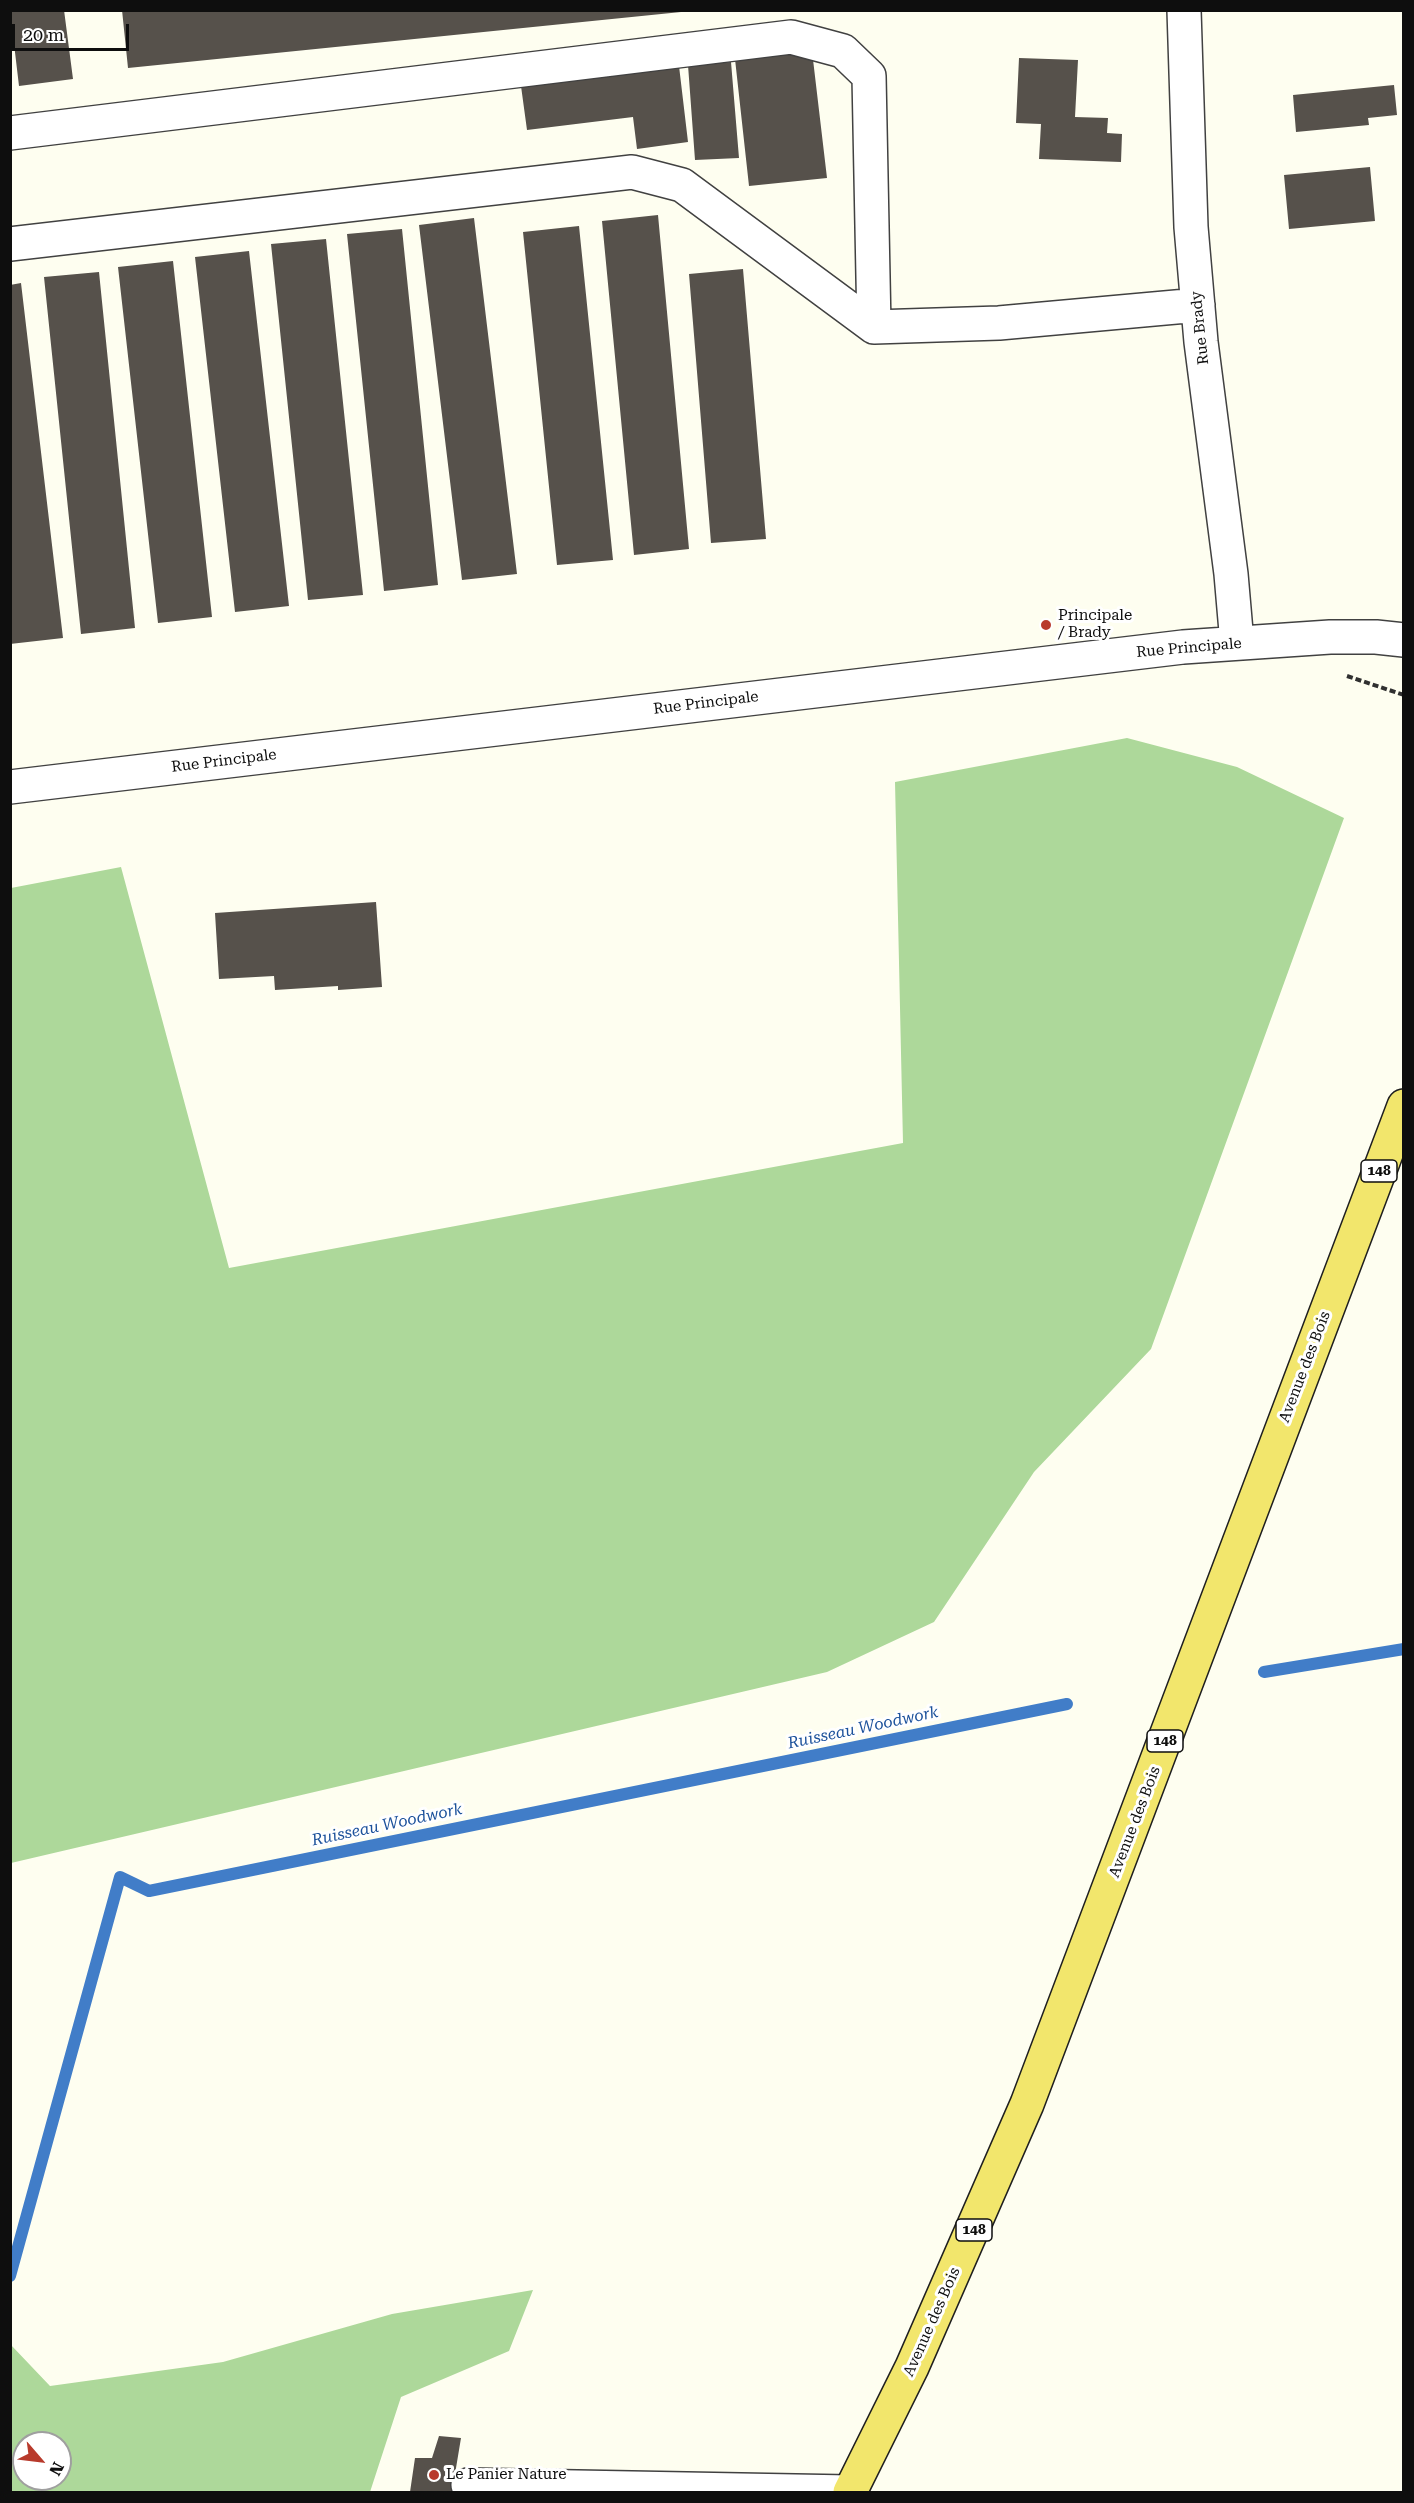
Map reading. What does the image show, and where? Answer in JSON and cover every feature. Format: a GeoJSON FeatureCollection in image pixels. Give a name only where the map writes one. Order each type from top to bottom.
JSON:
{"type":"FeatureCollection","features":[{"type":"Feature","properties":{"kind":"main road","name":"Avenue des Bois"},"geometry":{"type":"LineString","coordinates":[[850,2492],[912,2367],[1027,2104],[1404,1106]]}},
{"type":"Feature","properties":{"kind":"street","name":"Rue Brady"},"geometry":{"type":"LineString","coordinates":[[1184,10],[1191,227],[1198,305],[1238,643]]}},
{"type":"Feature","properties":{"kind":"street"},"geometry":{"type":"LineString","coordinates":[[10,133],[791,37],[843,51],[868,76],[874,327]]}},
{"type":"Feature","properties":{"kind":"street"},"geometry":{"type":"LineString","coordinates":[[10,244],[632,172],[682,185],[874,327],[999,323],[1198,305]]}},
{"type":"Feature","properties":{"kind":"street","name":"Rue Principale"},"geometry":{"type":"LineString","coordinates":[[10,787],[1050,663],[1238,643],[1355,637],[1404,640]]}},
{"type":"Feature","properties":{"kind":"street"},"geometry":{"type":"LineString","coordinates":[[468,2485],[850,2492]]}},
{"type":"Feature","properties":{"kind":"green space"},"geometry":{"type":"Polygon","coordinates":[[[1127,738],[1237,767],[1344,818],[1151,1349],[1034,1472],[934,1622],[827,1672],[11,1863],[11,888],[121,867],[229,1268],[903,1143],[895,782],[1127,738]]]}},
{"type":"Feature","properties":{"kind":"green space"},"geometry":{"type":"Polygon","coordinates":[[[533,2290],[509,2351],[401,2397],[370,2492],[11,2492],[11,2345],[50,2386],[223,2362],[392,2314],[533,2290]]]}},
{"type":"Feature","properties":{"kind":"building"},"geometry":{"type":"Polygon","coordinates":[[[10,10],[64,10],[73,79],[19,86],[10,10]]]}},
{"type":"Feature","properties":{"kind":"building"},"geometry":{"type":"Polygon","coordinates":[[[122,10],[681,10],[681,12],[128,68],[122,10]]]}},
{"type":"Feature","properties":{"kind":"building"},"geometry":{"type":"Polygon","coordinates":[[[812,51],[827,178],[749,186],[735,59],[812,51]]]}},
{"type":"Feature","properties":{"kind":"building"},"geometry":{"type":"Polygon","coordinates":[[[1019,58],[1078,60],[1075,117],[1108,118],[1107,133],[1122,134],[1121,162],[1039,159],[1041,124],[1016,123],[1019,58]]]}},
{"type":"Feature","properties":{"kind":"building"},"geometry":{"type":"Polygon","coordinates":[[[731,62],[739,158],[695,160],[688,65],[731,62]]]}},
{"type":"Feature","properties":{"kind":"building"},"geometry":{"type":"Polygon","coordinates":[[[679,66],[688,142],[637,149],[633,117],[527,130],[521,86],[679,66]]]}},
{"type":"Feature","properties":{"kind":"building"},"geometry":{"type":"Polygon","coordinates":[[[1394,85],[1397,115],[1368,118],[1369,125],[1296,132],[1293,95],[1394,85]]]}},
{"type":"Feature","properties":{"kind":"building"},"geometry":{"type":"Polygon","coordinates":[[[1370,167],[1375,221],[1289,229],[1284,175],[1370,167]]]}},
{"type":"Feature","properties":{"kind":"building"},"geometry":{"type":"Polygon","coordinates":[[[658,215],[689,549],[634,555],[602,221],[658,215]]]}},
{"type":"Feature","properties":{"kind":"building"},"geometry":{"type":"Polygon","coordinates":[[[474,218],[517,574],[462,580],[419,225],[474,218]]]}},
{"type":"Feature","properties":{"kind":"building"},"geometry":{"type":"Polygon","coordinates":[[[579,226],[613,560],[557,565],[523,232],[579,226]]]}},
{"type":"Feature","properties":{"kind":"building"},"geometry":{"type":"Polygon","coordinates":[[[402,229],[438,585],[384,591],[347,234],[402,229]]]}},
{"type":"Feature","properties":{"kind":"building"},"geometry":{"type":"Polygon","coordinates":[[[326,239],[363,595],[308,600],[271,244],[326,239]]]}},
{"type":"Feature","properties":{"kind":"building"},"geometry":{"type":"Polygon","coordinates":[[[249,251],[289,606],[235,612],[195,257],[249,251]]]}},
{"type":"Feature","properties":{"kind":"building"},"geometry":{"type":"Polygon","coordinates":[[[173,261],[212,617],[158,623],[118,267],[173,261]]]}},
{"type":"Feature","properties":{"kind":"building"},"geometry":{"type":"Polygon","coordinates":[[[743,269],[766,539],[711,543],[689,274],[743,269]]]}},
{"type":"Feature","properties":{"kind":"building"},"geometry":{"type":"Polygon","coordinates":[[[99,272],[135,628],[81,634],[44,277],[99,272]]]}},
{"type":"Feature","properties":{"kind":"building"},"geometry":{"type":"Polygon","coordinates":[[[21,283],[63,638],[10,644],[10,285],[21,283]]]}},
{"type":"Feature","properties":{"kind":"building"},"geometry":{"type":"Polygon","coordinates":[[[376,902],[382,987],[338,990],[338,986],[275,990],[274,976],[219,979],[215,913],[376,902]]]}},
{"type":"Feature","properties":{"kind":"building","name":"Le Panier Nature"},"geometry":{"type":"Polygon","coordinates":[[[439,2436],[461,2438],[452,2492],[410,2492],[415,2458],[432,2458],[439,2436]]]}},
{"type":"Feature","properties":{"kind":"waterway","name":"Ruisseau Woodwork"},"geometry":{"type":"LineString","coordinates":[[1264,1672],[1404,1649]]}},
{"type":"Feature","properties":{"kind":"waterway","name":"Ruisseau Woodwork"},"geometry":{"type":"LineString","coordinates":[[10,2276],[120,1877],[149,1891],[1067,1704]]}},
{"type":"Feature","properties":{"kind":"place","name":"Principale / Brady"},"geometry":{"type":"Point","coordinates":[1046,625]}},
{"type":"Feature","properties":{"kind":"place","name":"Le Panier Nature"},"geometry":{"type":"Point","coordinates":[434,2475]}}]}
